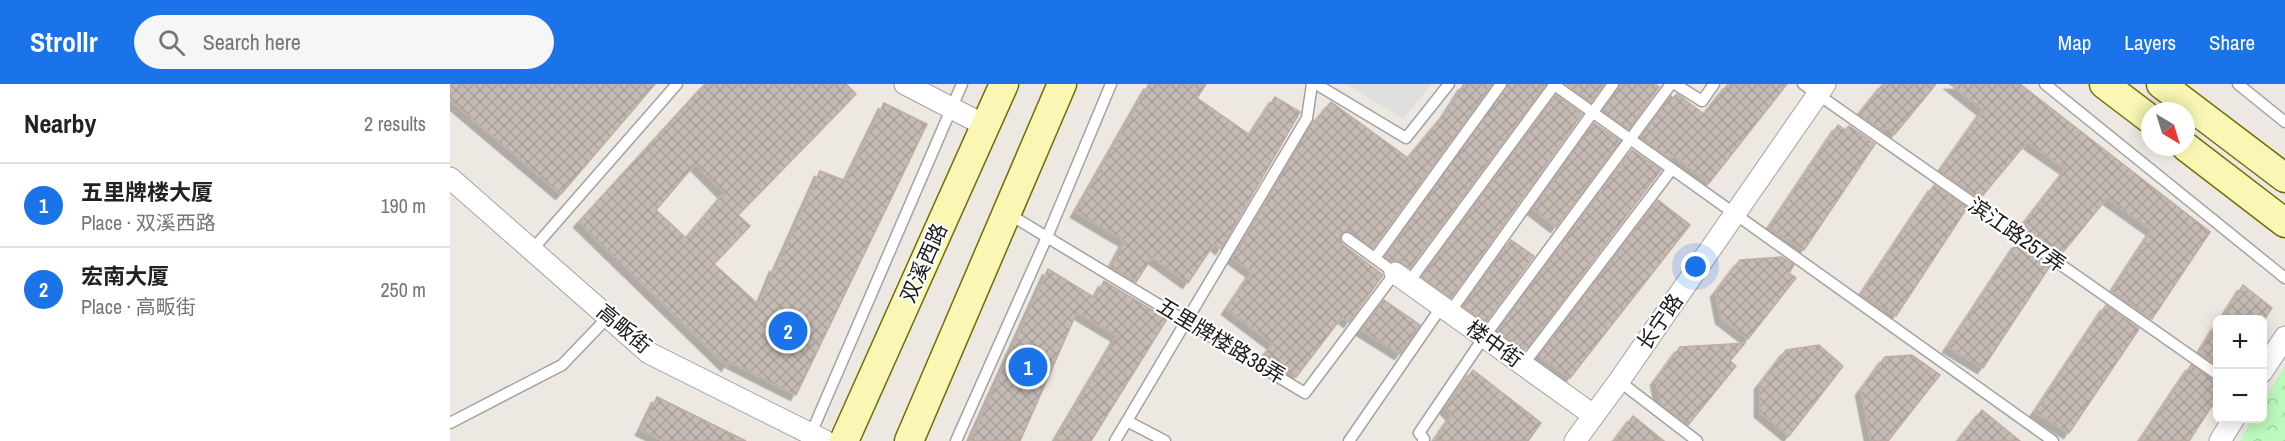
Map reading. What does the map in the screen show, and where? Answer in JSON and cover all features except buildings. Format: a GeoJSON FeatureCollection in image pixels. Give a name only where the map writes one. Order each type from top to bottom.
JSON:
{"type":"FeatureCollection","features":[{"type":"Feature","properties":{"kind":"main road","name":"双溪西路"},"geometry":{"type":"LineString","coordinates":[[844,441],[1004,84]]}},
{"type":"Feature","properties":{"kind":"main road"},"geometry":{"type":"LineString","coordinates":[[909,441],[1062,84]]}},
{"type":"Feature","properties":{"kind":"main road"},"geometry":{"type":"LineString","coordinates":[[2104,84],[2141,112]]}},
{"type":"Feature","properties":{"kind":"main road"},"geometry":{"type":"LineString","coordinates":[[2161,84],[2285,178]]}},
{"type":"Feature","properties":{"kind":"main road"},"geometry":{"type":"LineString","coordinates":[[2195,154],[2285,223]]}},
{"type":"Feature","properties":{"kind":"street"},"geometry":{"type":"LineString","coordinates":[[905,84],[986,126]]}},
{"type":"Feature","properties":{"kind":"street","name":"长宁路"},"geometry":{"type":"LineString","coordinates":[[1575,441],[1735,214],[1815,88]]}},
{"type":"Feature","properties":{"kind":"street","name":"高畈街"},"geometry":{"type":"LineString","coordinates":[[453,186],[649,352],[815,439]]}},
{"type":"Feature","properties":{"kind":"street","name":"楼中街"},"geometry":{"type":"LineString","coordinates":[[1402,277],[1593,415]]}},
{"type":"Feature","properties":{"kind":"street"},"geometry":{"type":"LineString","coordinates":[[2264,369],[2285,337]]}},
{"type":"Feature","properties":{"kind":"street"},"geometry":{"type":"LineString","coordinates":[[2220,441],[2231,423]]}},
{"type":"Feature","properties":{"kind":"lane"},"geometry":{"type":"LineString","coordinates":[[531,250],[677,84]]}},
{"type":"Feature","properties":{"kind":"lane"},"geometry":{"type":"LineString","coordinates":[[815,439],[962,84]]}},
{"type":"Feature","properties":{"kind":"lane"},"geometry":{"type":"LineString","coordinates":[[956,441],[1112,84]]}},
{"type":"Feature","properties":{"kind":"lane"},"geometry":{"type":"LineString","coordinates":[[1115,441],[1307,118],[1314,84],[1406,138],[1449,84]]}},
{"type":"Feature","properties":{"kind":"lane"},"geometry":{"type":"LineString","coordinates":[[1375,258],[1501,84]]}},
{"type":"Feature","properties":{"kind":"lane"},"geometry":{"type":"LineString","coordinates":[[1347,238],[1402,277],[1554,84],[2053,441]]}},
{"type":"Feature","properties":{"kind":"lane"},"geometry":{"type":"LineString","coordinates":[[1349,441],[1613,84]]}},
{"type":"Feature","properties":{"kind":"lane"},"geometry":{"type":"LineString","coordinates":[[1423,441],[1419,433],[1484,336],[1673,84],[1702,101],[1714,84]]}},
{"type":"Feature","properties":{"kind":"lane"},"geometry":{"type":"LineString","coordinates":[[2045,84],[2285,278]]}},
{"type":"Feature","properties":{"kind":"lane"},"geometry":{"type":"LineString","coordinates":[[2238,84],[2285,122]]}},
{"type":"Feature","properties":{"kind":"lane","name":"滨江路257弄"},"geometry":{"type":"LineString","coordinates":[[1815,88],[2213,372]]}},
{"type":"Feature","properties":{"kind":"lane"},"geometry":{"type":"LineString","coordinates":[[1523,365],[1672,169]]}},
{"type":"Feature","properties":{"kind":"lane","name":"五里牌楼路38弄"},"geometry":{"type":"LineString","coordinates":[[1006,213],[1305,393],[1402,277]]}},
{"type":"Feature","properties":{"kind":"lane"},"geometry":{"type":"LineString","coordinates":[[450,423],[562,365],[608,317]]}},
{"type":"Feature","properties":{"kind":"lane"},"geometry":{"type":"LineString","coordinates":[[1619,381],[1697,441]]}},
{"type":"Feature","properties":{"kind":"lane"},"geometry":{"type":"LineString","coordinates":[[1127,421],[1165,441]]}},
{"type":"Feature","properties":{"kind":"green space"},"geometry":{"type":"Polygon","coordinates":[[[2285,366],[2285,441],[2240,441],[2251,423],[2267,423],[2267,396],[2285,366]]]}},
{"type":"Feature","properties":{"kind":"shaded area"},"geometry":{"type":"Polygon","coordinates":[[[1346,84],[1432,84],[1403,119],[1346,84]]]}},
{"type":"Feature","properties":{"kind":"place","name":"宏南大厦"},"geometry":{"type":"Point","coordinates":[788,331]}},
{"type":"Feature","properties":{"kind":"place","name":"五里牌楼大厦"},"geometry":{"type":"Point","coordinates":[1028,367]}}]}
